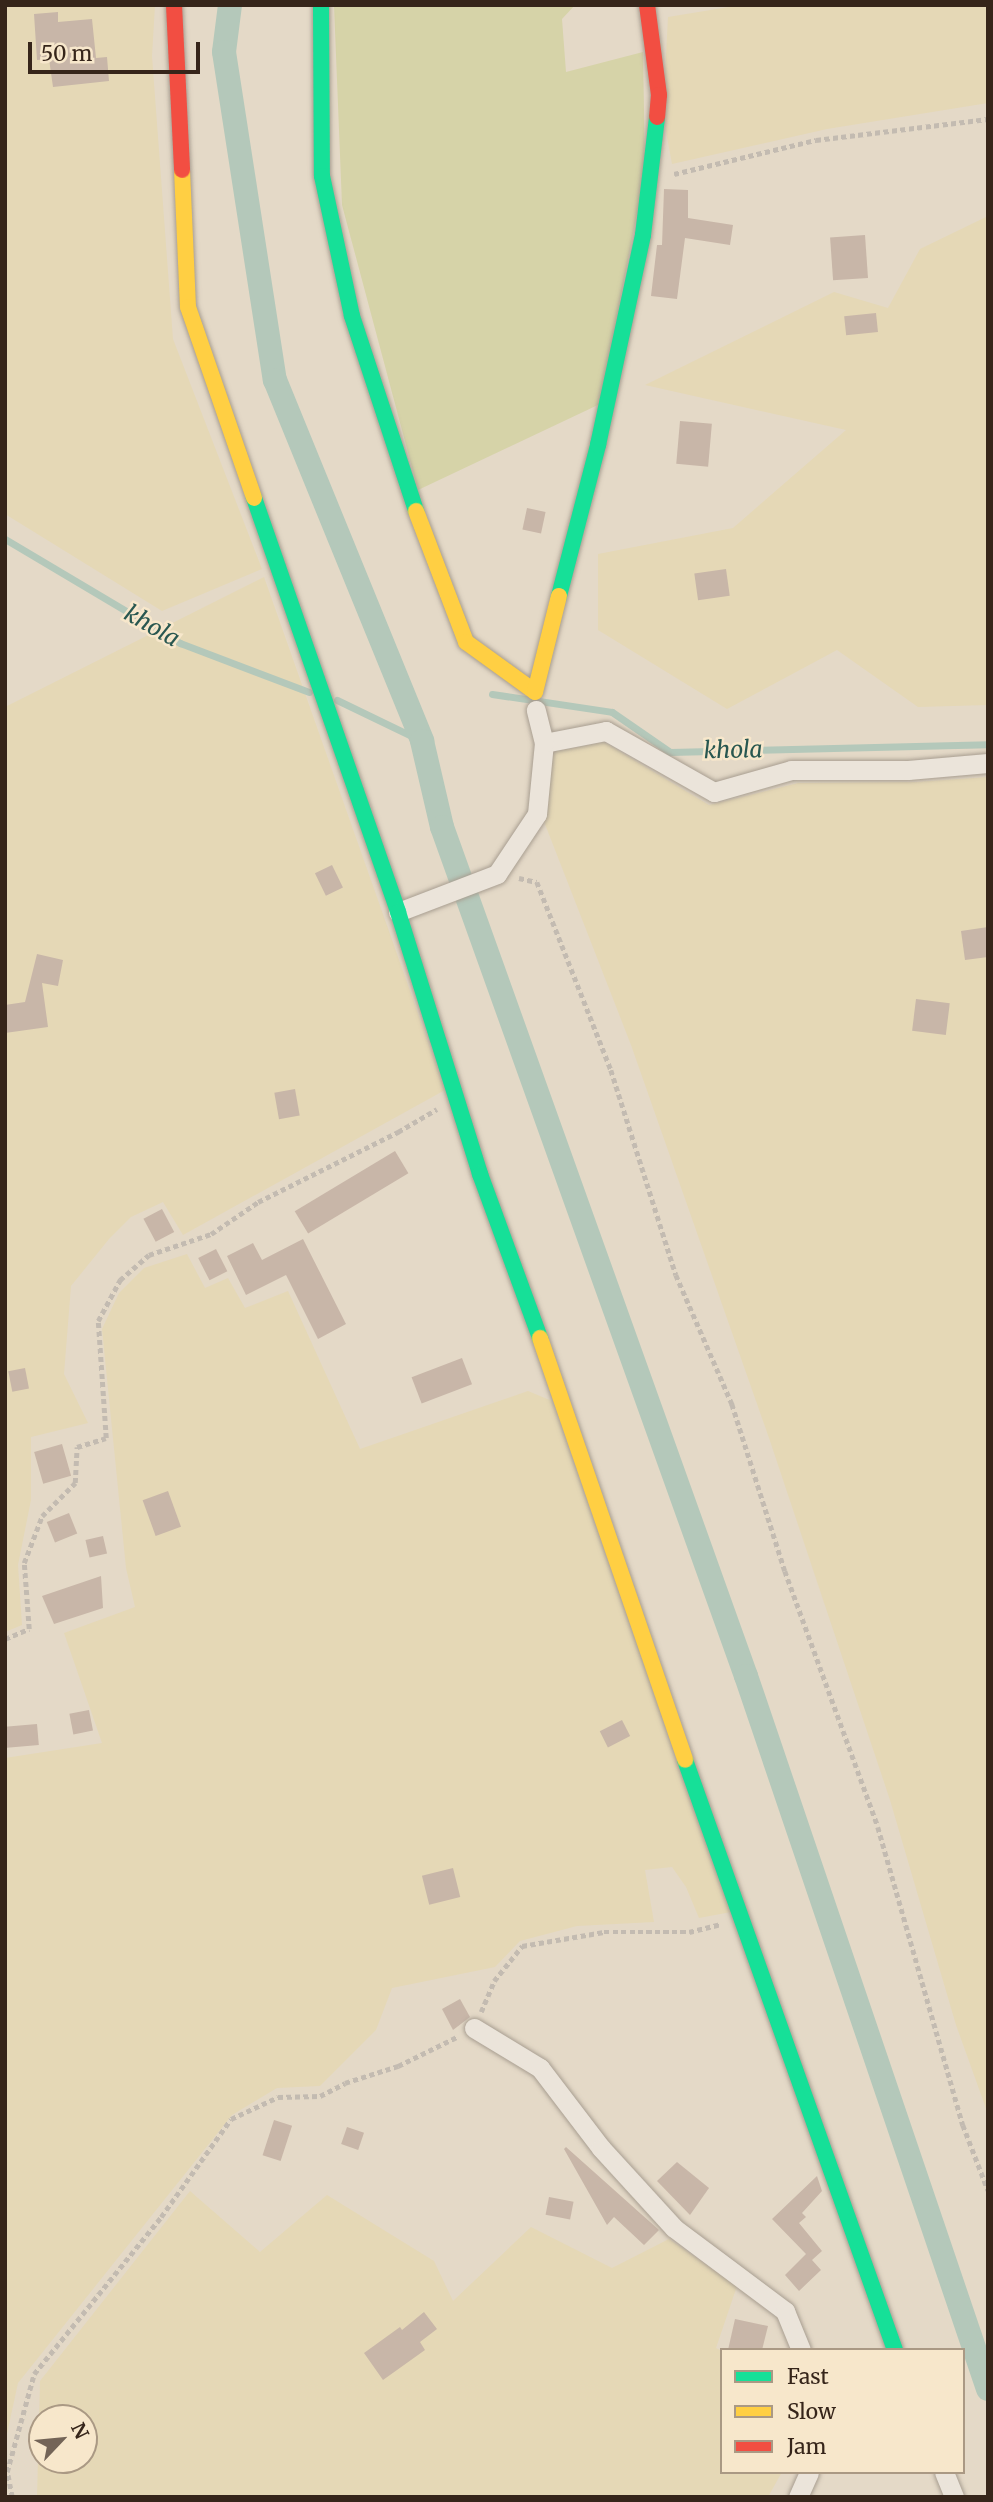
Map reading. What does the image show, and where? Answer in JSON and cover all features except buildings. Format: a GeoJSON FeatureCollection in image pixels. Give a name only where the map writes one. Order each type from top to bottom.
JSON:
{"type":"FeatureCollection","features":[{"type":"Feature","properties":{"kind":"street"},"geometry":{"type":"LineString","coordinates":[[174,5],[188,307],[398,912],[480,1174],[571,1421],[648,1655],[894,2348]]}},
{"type":"Feature","properties":{"kind":"street"},"geometry":{"type":"LineString","coordinates":[[321,5],[322,176],[352,316],[405,483],[466,642],[535,692],[598,445],[643,235],[659,95],[647,5]]}},
{"type":"Feature","properties":{"kind":"street"},"geometry":{"type":"LineString","coordinates":[[398,912],[497,874],[537,814],[544,743],[536,710]]}},
{"type":"Feature","properties":{"kind":"street"},"geometry":{"type":"LineString","coordinates":[[544,743],[606,731],[714,792],[791,770],[908,770],[988,763]]}},
{"type":"Feature","properties":{"kind":"street"},"geometry":{"type":"LineString","coordinates":[[474,2028],[540,2068],[601,2148],[674,2228],[785,2311],[800,2348]]}},
{"type":"Feature","properties":{"kind":"street"},"geometry":{"type":"LineString","coordinates":[[798,2497],[808,2474]]}},
{"type":"Feature","properties":{"kind":"street"},"geometry":{"type":"LineString","coordinates":[[945,2474],[954,2497]]}},
{"type":"Feature","properties":{"kind":"path"},"geometry":{"type":"LineString","coordinates":[[649,179],[720,165],[816,140],[988,119]]}},
{"type":"Feature","properties":{"kind":"path"},"geometry":{"type":"LineString","coordinates":[[497,874],[537,882],[611,1070],[676,1275],[732,1404],[785,1571],[878,1827],[963,2125],[988,2190]]}},
{"type":"Feature","properties":{"kind":"path"},"geometry":{"type":"LineString","coordinates":[[5,1639],[29,1629],[24,1563],[42,1516],[75,1483],[77,1447],[106,1438],[98,1321],[120,1280],[149,1255],[211,1234],[258,1202],[398,1132],[455,1097]]}},
{"type":"Feature","properties":{"kind":"path"},"geometry":{"type":"LineString","coordinates":[[12,2497],[7,2472],[34,2374],[160,2217],[231,2119],[278,2097],[320,2096],[345,2083],[398,2066],[474,2028],[494,1981],[522,1946],[604,1932],[689,1932],[741,1919]]}},
{"type":"Feature","properties":{"kind":"shaded area"},"geometry":{"type":"Polygon","coordinates":[[[5,5],[155,5],[152,56],[173,339],[262,569],[162,611],[5,514],[5,5]]]}},
{"type":"Feature","properties":{"kind":"shaded area"},"geometry":{"type":"Polygon","coordinates":[[[334,5],[575,5],[562,19],[566,72],[643,52],[645,172],[600,404],[418,490],[342,205],[334,5]]]}},
{"type":"Feature","properties":{"kind":"shaded area"},"geometry":{"type":"Polygon","coordinates":[[[741,5],[988,5],[988,103],[827,129],[672,164],[663,115],[668,17],[741,5]]]}},
{"type":"Feature","properties":{"kind":"shaded area"},"geometry":{"type":"Polygon","coordinates":[[[988,216],[988,705],[918,707],[837,650],[727,709],[598,630],[598,554],[733,528],[846,430],[645,385],[834,292],[888,308],[920,249],[988,216]]]}},
{"type":"Feature","properties":{"kind":"shaded area"},"geometry":{"type":"Polygon","coordinates":[[[264,577],[445,1090],[183,1235],[163,1202],[131,1217],[109,1239],[71,1286],[64,1374],[88,1423],[31,1437],[31,1500],[18,1565],[22,1625],[5,1632],[5,707],[264,577]]]}},
{"type":"Feature","properties":{"kind":"shaded area"},"geometry":{"type":"Polygon","coordinates":[[[604,742],[709,805],[798,783],[915,782],[988,777],[988,2114],[956,2025],[890,1800],[769,1438],[631,1045],[543,819],[552,752],[604,742]]]}},
{"type":"Feature","properties":{"kind":"shaded area"},"geometry":{"type":"Polygon","coordinates":[[[187,1254],[205,1288],[228,1278],[245,1308],[288,1291],[360,1449],[528,1391],[552,1401],[731,1912],[699,1918],[686,1887],[672,1867],[645,1870],[654,1922],[577,1926],[520,1941],[495,1967],[392,1988],[376,2030],[320,2086],[277,2088],[232,2115],[18,2383],[5,2443],[5,1758],[102,1743],[64,1633],[135,1607],[126,1568],[102,1329],[119,1293],[144,1268],[187,1254]]]}},
{"type":"Feature","properties":{"kind":"shaded area"},"geometry":{"type":"Polygon","coordinates":[[[190,2191],[260,2252],[327,2195],[434,2261],[453,2301],[531,2227],[612,2268],[669,2239],[737,2286],[716,2348],[720,2350],[720,2474],[781,2474],[768,2497],[37,2497],[38,2474],[98,2474],[98,2404],[39,2404],[40,2381],[190,2191]]]}},
{"type":"Feature","properties":{"kind":"waterway"},"geometry":{"type":"LineString","coordinates":[[230,5],[224,52],[275,380],[422,741],[442,827],[746,1676],[988,2389]]}},
{"type":"Feature","properties":{"kind":"waterway","name":"khola"},"geometry":{"type":"LineString","coordinates":[[5,539],[180,643],[309,692]]}},
{"type":"Feature","properties":{"kind":"waterway","name":"khola"},"geometry":{"type":"LineString","coordinates":[[492,694],[612,712],[670,752],[988,744]]}},
{"type":"Feature","properties":{"kind":"waterway","name":"khola"},"geometry":{"type":"LineString","coordinates":[[337,700],[422,741]]}},
{"type":"Feature","properties":{"kind":"traffic: fast"},"geometry":{"type":"LineString","coordinates":[[321,5],[322,176],[352,316],[416,511]]}},
{"type":"Feature","properties":{"kind":"traffic: fast"},"geometry":{"type":"LineString","coordinates":[[559,596],[598,445],[643,235],[657,117]]}},
{"type":"Feature","properties":{"kind":"traffic: fast"},"geometry":{"type":"LineString","coordinates":[[254,498],[398,912],[480,1174],[540,1338]]}},
{"type":"Feature","properties":{"kind":"traffic: fast"},"geometry":{"type":"LineString","coordinates":[[685,1760],[894,2348]]}},
{"type":"Feature","properties":{"kind":"traffic: slow"},"geometry":{"type":"LineString","coordinates":[[182,170],[188,307],[254,498]]}},
{"type":"Feature","properties":{"kind":"traffic: slow"},"geometry":{"type":"LineString","coordinates":[[416,511],[466,642],[535,692],[559,596]]}},
{"type":"Feature","properties":{"kind":"traffic: slow"},"geometry":{"type":"LineString","coordinates":[[540,1338],[685,1760]]}},
{"type":"Feature","properties":{"kind":"traffic: jam"},"geometry":{"type":"LineString","coordinates":[[174,5],[182,170]]}},
{"type":"Feature","properties":{"kind":"traffic: jam"},"geometry":{"type":"LineString","coordinates":[[647,5],[659,95],[657,117]]}}]}
